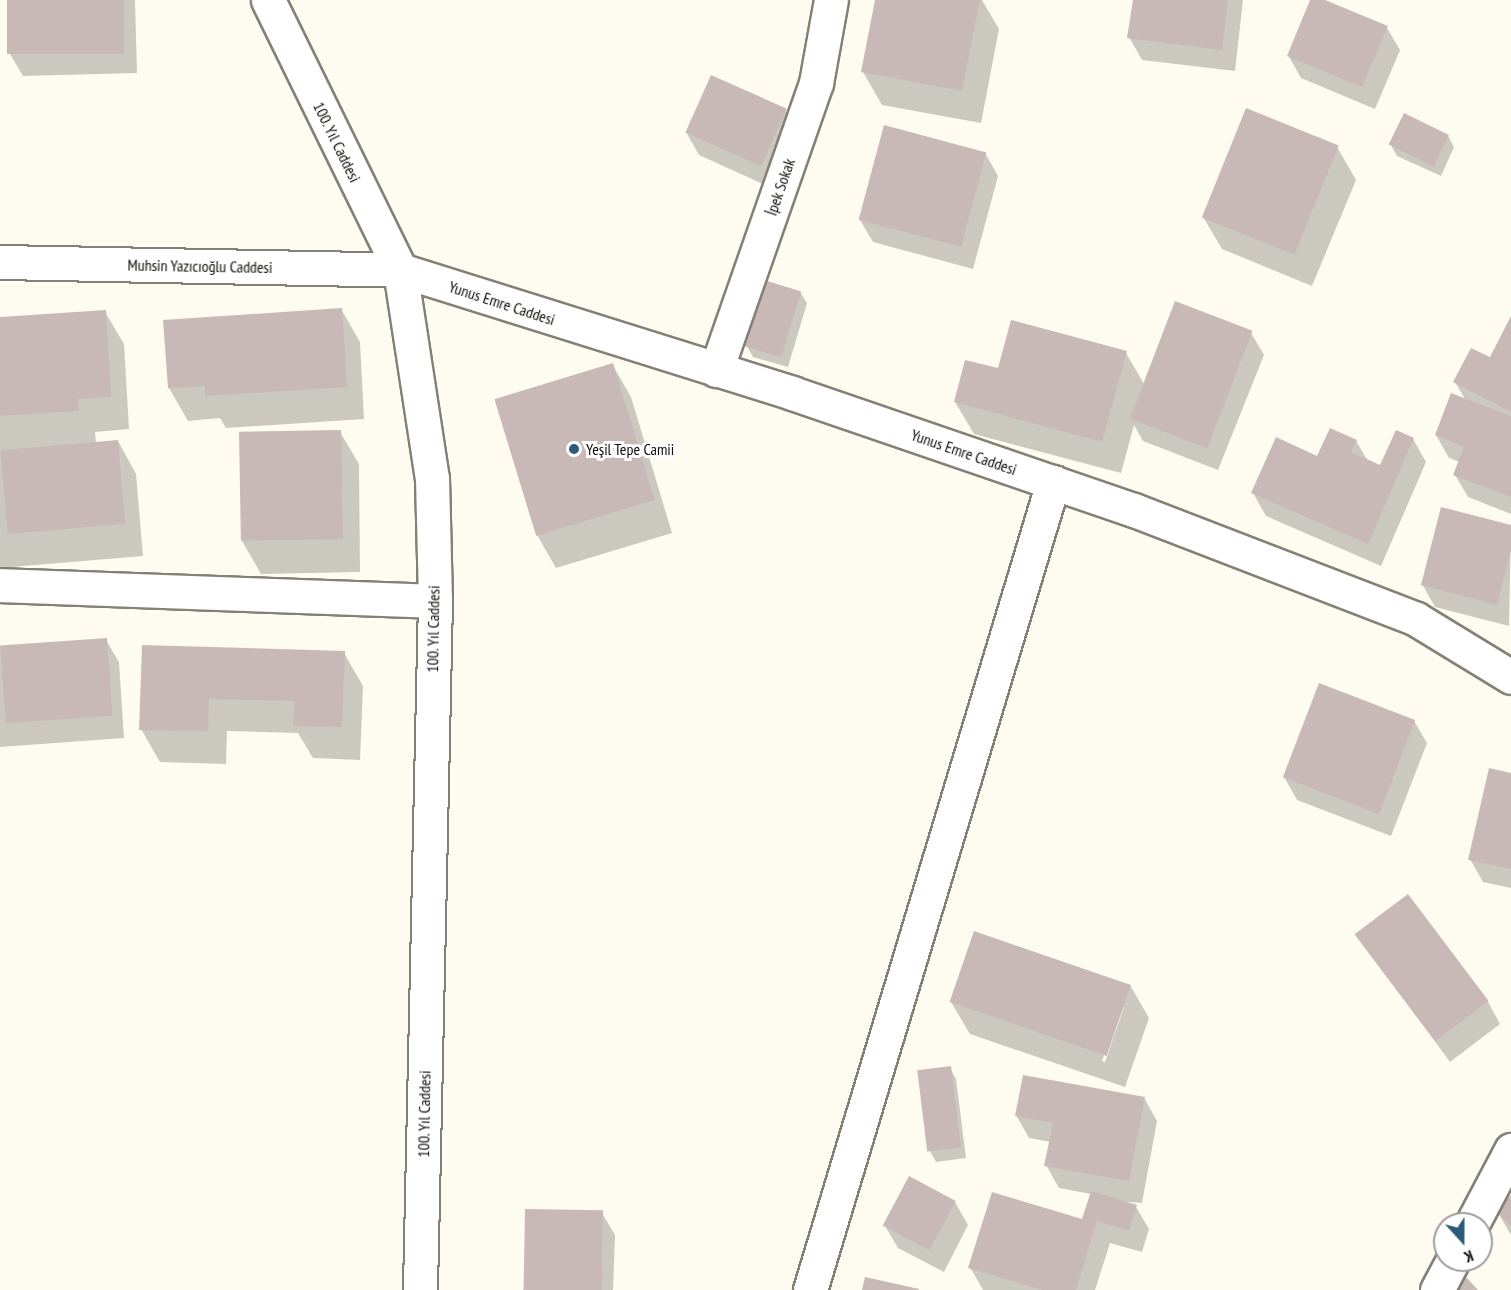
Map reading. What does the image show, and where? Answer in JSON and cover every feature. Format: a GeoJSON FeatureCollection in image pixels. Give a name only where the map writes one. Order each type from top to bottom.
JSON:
{"type":"FeatureCollection","features":[{"type":"Feature","properties":{"kind":"street","name":"100. Yıl Caddesi"},"geometry":{"type":"LineString","coordinates":[[268,0],[400,270],[432,478],[435,601],[420,1290]]}},
{"type":"Feature","properties":{"kind":"street","name":"İpek Sokak"},"geometry":{"type":"LineString","coordinates":[[716,370],[816,83],[831,0]]}},
{"type":"Feature","properties":{"kind":"street","name":"Muhsin Yazıcıoğlu Caddesi"},"geometry":{"type":"LineString","coordinates":[[0,262],[400,270]]}},
{"type":"Feature","properties":{"kind":"street","name":"Yunus Emre Caddesi"},"geometry":{"type":"LineString","coordinates":[[400,270],[716,370],[1053,482],[1416,619],[1510,675]]}},
{"type":"Feature","properties":{"kind":"street"},"geometry":{"type":"LineString","coordinates":[[810,1290],[1053,482]]}},
{"type":"Feature","properties":{"kind":"street"},"geometry":{"type":"LineString","coordinates":[[0,585],[435,601]]}},
{"type":"Feature","properties":{"kind":"street"},"geometry":{"type":"LineString","coordinates":[[1478,1212],[1511,1150]]}},
{"type":"Feature","properties":{"kind":"street"},"geometry":{"type":"LineString","coordinates":[[1437,1290],[1447,1272]]}},
{"type":"Feature","properties":{"kind":"building"},"geometry":{"type":"Polygon","coordinates":[[[7,0],[124,0],[124,54],[7,54],[7,0]]]}},
{"type":"Feature","properties":{"kind":"building"},"geometry":{"type":"Polygon","coordinates":[[[875,0],[980,0],[962,91],[861,72],[875,0]]]}},
{"type":"Feature","properties":{"kind":"building"},"geometry":{"type":"Polygon","coordinates":[[[1133,0],[1228,0],[1222,50],[1127,38],[1133,0]]]}},
{"type":"Feature","properties":{"kind":"building"},"geometry":{"type":"Polygon","coordinates":[[[1310,0],[1325,0],[1388,26],[1362,87],[1287,56],[1310,0]]]}},
{"type":"Feature","properties":{"kind":"building"},"geometry":{"type":"Polygon","coordinates":[[[711,75],[787,109],[761,166],[685,133],[711,75]]]}},
{"type":"Feature","properties":{"kind":"building"},"geometry":{"type":"Polygon","coordinates":[[[1246,108],[1339,145],[1295,255],[1202,217],[1246,108]]]}},
{"type":"Feature","properties":{"kind":"building"},"geometry":{"type":"Polygon","coordinates":[[[1404,113],[1449,135],[1434,166],[1389,144],[1404,113]]]}},
{"type":"Feature","properties":{"kind":"building"},"geometry":{"type":"Polygon","coordinates":[[[884,125],[986,152],[961,247],[859,220],[884,125]]]}},
{"type":"Feature","properties":{"kind":"building"},"geometry":{"type":"Polygon","coordinates":[[[764,280],[801,291],[781,357],[744,346],[764,280]]]}},
{"type":"Feature","properties":{"kind":"building"},"geometry":{"type":"Polygon","coordinates":[[[1175,301],[1252,331],[1207,448],[1130,419],[1175,301]]]}},
{"type":"Feature","properties":{"kind":"building"},"geometry":{"type":"Polygon","coordinates":[[[342,308],[347,387],[205,396],[205,386],[168,388],[163,320],[342,308]]]}},
{"type":"Feature","properties":{"kind":"building"},"geometry":{"type":"Polygon","coordinates":[[[106,310],[111,397],[78,399],[79,411],[0,416],[0,317],[106,310]]]}},
{"type":"Feature","properties":{"kind":"building"},"geometry":{"type":"Polygon","coordinates":[[[1511,316],[1511,412],[1453,382],[1471,348],[1490,357],[1511,316]]]}},
{"type":"Feature","properties":{"kind":"building"},"geometry":{"type":"Polygon","coordinates":[[[1011,320],[1127,351],[1102,442],[954,402],[965,360],[998,368],[1011,320]]]}},
{"type":"Feature","properties":{"kind":"building","name":"Yeşil Tepe Camii"},"geometry":{"type":"Polygon","coordinates":[[[613,363],[655,500],[536,536],[494,399],[613,363]]]}},
{"type":"Feature","properties":{"kind":"building"},"geometry":{"type":"Polygon","coordinates":[[[1451,393],[1511,416],[1511,497],[1453,475],[1464,447],[1435,435],[1451,393]]]}},
{"type":"Feature","properties":{"kind":"building"},"geometry":{"type":"Polygon","coordinates":[[[1330,428],[1357,440],[1351,452],[1380,465],[1396,430],[1414,438],[1368,544],[1251,493],[1276,437],[1317,456],[1330,428]]]}},
{"type":"Feature","properties":{"kind":"building"},"geometry":{"type":"Polygon","coordinates":[[[341,430],[343,539],[241,541],[239,432],[341,430]]]}},
{"type":"Feature","properties":{"kind":"building"},"geometry":{"type":"Polygon","coordinates":[[[118,440],[125,524],[8,534],[0,450],[118,440]]]}},
{"type":"Feature","properties":{"kind":"building"},"geometry":{"type":"Polygon","coordinates":[[[1441,507],[1511,525],[1511,550],[1497,605],[1421,585],[1441,507]]]}},
{"type":"Feature","properties":{"kind":"building"},"geometry":{"type":"Polygon","coordinates":[[[107,638],[112,716],[6,723],[0,645],[107,638]]]}},
{"type":"Feature","properties":{"kind":"building"},"geometry":{"type":"Polygon","coordinates":[[[142,645],[345,651],[342,727],[293,726],[294,701],[209,699],[208,731],[139,730],[142,645]]]}},
{"type":"Feature","properties":{"kind":"building"},"geometry":{"type":"Polygon","coordinates":[[[1319,683],[1415,720],[1379,814],[1283,777],[1319,683]]]}},
{"type":"Feature","properties":{"kind":"building"},"geometry":{"type":"Polygon","coordinates":[[[1489,768],[1511,773],[1511,869],[1468,860],[1489,768]]]}},
{"type":"Feature","properties":{"kind":"building"},"geometry":{"type":"Polygon","coordinates":[[[1408,894],[1489,1001],[1435,1041],[1354,934],[1408,894]]]}},
{"type":"Feature","properties":{"kind":"building"},"geometry":{"type":"Polygon","coordinates":[[[974,931],[1131,985],[1107,1056],[950,1002],[974,931]]]}},
{"type":"Feature","properties":{"kind":"building"},"geometry":{"type":"Polygon","coordinates":[[[951,1066],[961,1147],[927,1152],[917,1070],[951,1066]]]}},
{"type":"Feature","properties":{"kind":"building"},"geometry":{"type":"Polygon","coordinates":[[[1023,1075],[1145,1097],[1129,1181],[1044,1166],[1053,1123],[1015,1116],[1023,1075]]]}},
{"type":"Feature","properties":{"kind":"building"},"geometry":{"type":"Polygon","coordinates":[[[909,1176],[956,1201],[930,1250],[883,1225],[909,1176]]]}},
{"type":"Feature","properties":{"kind":"building"},"geometry":{"type":"Polygon","coordinates":[[[1091,1191],[1137,1205],[1129,1231],[1097,1221],[1076,1290],[1042,1290],[968,1268],[992,1192],[1082,1219],[1091,1191]]]}},
{"type":"Feature","properties":{"kind":"building"},"geometry":{"type":"Polygon","coordinates":[[[1511,1195],[1511,1226],[1495,1211],[1511,1195]]]}},
{"type":"Feature","properties":{"kind":"building"},"geometry":{"type":"Polygon","coordinates":[[[525,1209],[603,1210],[602,1290],[524,1290],[525,1209]]]}},
{"type":"Feature","properties":{"kind":"building"},"geometry":{"type":"Polygon","coordinates":[[[1465,1276],[1478,1290],[1448,1290],[1465,1276]]]}},
{"type":"Feature","properties":{"kind":"building"},"geometry":{"type":"Polygon","coordinates":[[[865,1277],[919,1289],[919,1290],[862,1290],[865,1277]]]}},
{"type":"Feature","properties":{"kind":"place","name":"Yeşil Tepe Camii"},"geometry":{"type":"Point","coordinates":[574,449]}}]}
